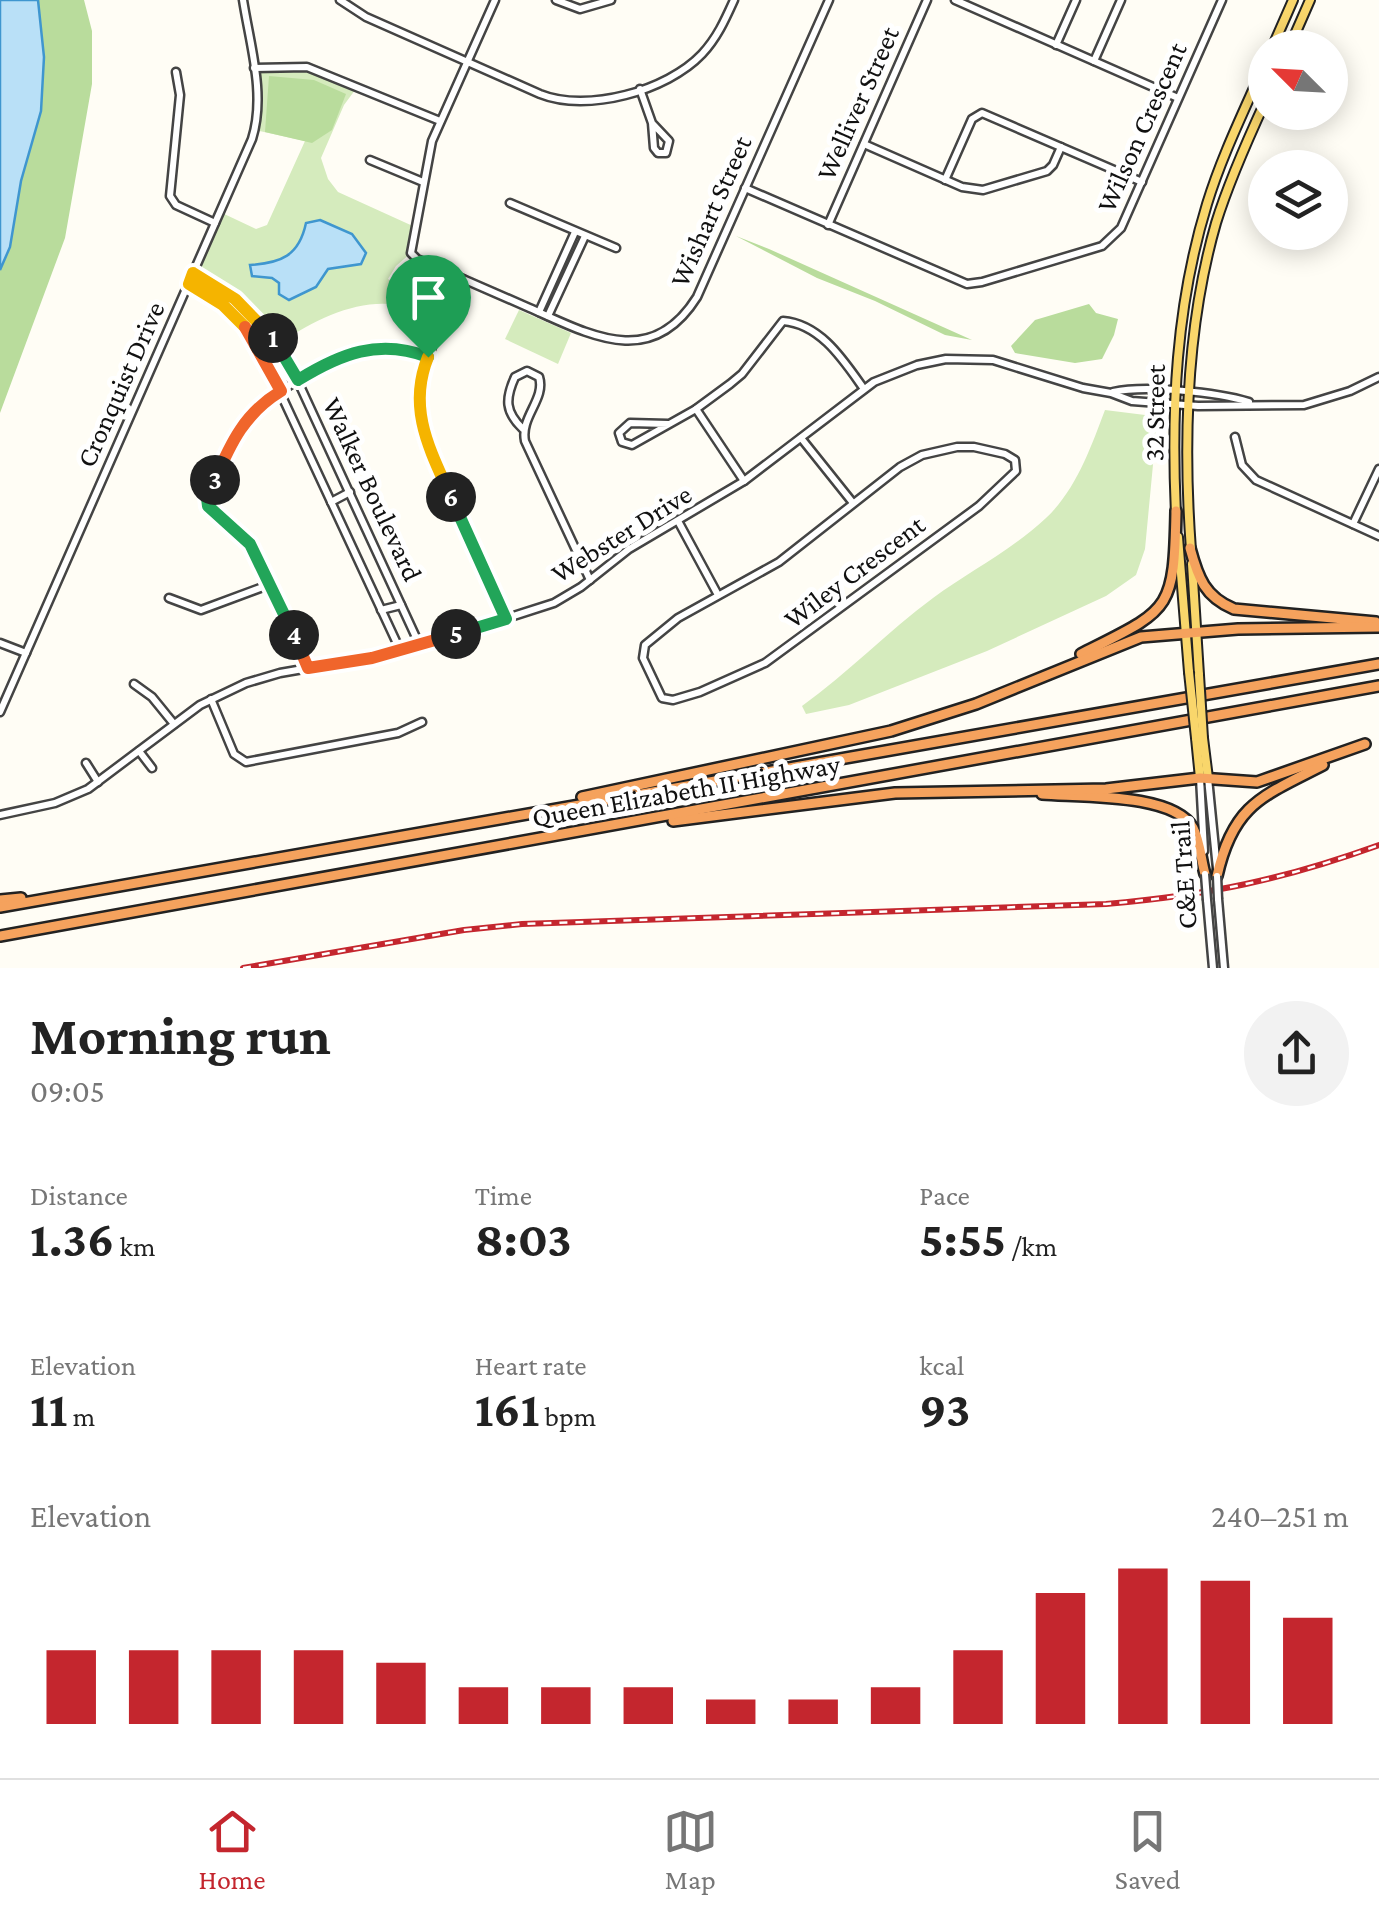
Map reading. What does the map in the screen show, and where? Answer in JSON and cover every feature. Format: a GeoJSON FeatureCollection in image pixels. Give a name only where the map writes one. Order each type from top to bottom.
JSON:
{"type":"FeatureCollection","features":[{"type":"Feature","properties":{"kind":"highway"},"geometry":{"type":"LineString","coordinates":[[1046,673],[1159,610],[1175,567],[1176,511]]}},
{"type":"Feature","properties":{"kind":"highway"},"geometry":{"type":"LineString","coordinates":[[1190,548],[1198,580],[1216,601],[1234,609],[1379,625]]}},
{"type":"Feature","properties":{"kind":"highway"},"geometry":{"type":"LineString","coordinates":[[492,819],[545,804],[891,732],[976,704],[1142,637],[1379,625]]}},
{"type":"Feature","properties":{"kind":"highway","name":"Queen Elizabeth II Highway"},"geometry":{"type":"LineString","coordinates":[[0,907],[1379,664]]}},
{"type":"Feature","properties":{"kind":"highway","name":"Queen Elizabeth II Highway"},"geometry":{"type":"LineString","coordinates":[[0,936],[1379,686]]}},
{"type":"Feature","properties":{"kind":"highway"},"geometry":{"type":"LineString","coordinates":[[1218,876],[1224,846],[1246,810],[1273,791],[1379,737]]}},
{"type":"Feature","properties":{"kind":"highway"},"geometry":{"type":"LineString","coordinates":[[556,837],[895,793],[1106,789],[1204,778],[1257,782],[1365,744]]}},
{"type":"Feature","properties":{"kind":"highway"},"geometry":{"type":"LineString","coordinates":[[980,790],[1101,798],[1174,809],[1192,827],[1206,874]]}},
{"type":"Feature","properties":{"kind":"highway"},"geometry":{"type":"LineString","coordinates":[[0,900],[74,894]]}},
{"type":"Feature","properties":{"kind":"main road"},"geometry":{"type":"LineString","coordinates":[[1280,30],[1293,0]]}},
{"type":"Feature","properties":{"kind":"main road"},"geometry":{"type":"LineString","coordinates":[[1296,30],[1307,0]]}},
{"type":"Feature","properties":{"kind":"main road","name":"32 Street"},"geometry":{"type":"LineString","coordinates":[[1200,738],[1199,675],[1176,511],[1174,405],[1184,304],[1200,231],[1217,175],[1248,103]]}},
{"type":"Feature","properties":{"kind":"main road","name":"32 Street"},"geometry":{"type":"LineString","coordinates":[[1204,778],[1189,672],[1189,394],[1196,320],[1209,249],[1226,194],[1253,130]]}},
{"type":"Feature","properties":{"kind":"street","name":"Cronquist Drive"},"geometry":{"type":"LineString","coordinates":[[0,712],[256,130],[258,103],[243,0]]}},
{"type":"Feature","properties":{"kind":"street"},"geometry":{"type":"LineString","coordinates":[[340,0],[366,17],[560,101],[594,103],[676,74],[694,61],[716,38],[734,0]]}},
{"type":"Feature","properties":{"kind":"street","name":"Wishart Street"},"geometry":{"type":"LineString","coordinates":[[494,0],[440,122],[423,182],[411,252],[417,259],[462,279],[598,338],[614,341],[642,339],[668,328],[697,297],[829,0]]}},
{"type":"Feature","properties":{"kind":"street"},"geometry":{"type":"LineString","coordinates":[[556,0],[584,9],[611,0]]}},
{"type":"Feature","properties":{"kind":"street","name":"Welliver Street"},"geometry":{"type":"LineString","coordinates":[[828,225],[927,0]]}},
{"type":"Feature","properties":{"kind":"street"},"geometry":{"type":"LineString","coordinates":[[955,0],[975,4],[1056,45],[1178,98]]}},
{"type":"Feature","properties":{"kind":"street"},"geometry":{"type":"LineString","coordinates":[[1056,45],[1076,0]]}},
{"type":"Feature","properties":{"kind":"street"},"geometry":{"type":"LineString","coordinates":[[1094,61],[1121,0]]}},
{"type":"Feature","properties":{"kind":"street","name":"Wilson Crescent"},"geometry":{"type":"LineString","coordinates":[[745,188],[952,280],[976,284],[1107,244],[1121,228],[1222,0]]}},
{"type":"Feature","properties":{"kind":"street"},"geometry":{"type":"LineString","coordinates":[[254,68],[307,67],[440,122]]}},
{"type":"Feature","properties":{"kind":"street"},"geometry":{"type":"LineString","coordinates":[[176,72],[180,96],[170,196],[176,205],[215,223]]}},
{"type":"Feature","properties":{"kind":"street"},"geometry":{"type":"LineString","coordinates":[[640,88],[652,123]]}},
{"type":"Feature","properties":{"kind":"street"},"geometry":{"type":"LineString","coordinates":[[945,180],[972,118],[987,114],[1142,182]]}},
{"type":"Feature","properties":{"kind":"street"},"geometry":{"type":"LineString","coordinates":[[864,144],[978,191],[1047,170],[1061,146]]}},
{"type":"Feature","properties":{"kind":"street"},"geometry":{"type":"LineString","coordinates":[[370,160],[423,182]]}},
{"type":"Feature","properties":{"kind":"street"},"geometry":{"type":"LineString","coordinates":[[510,203],[616,248]]}},
{"type":"Feature","properties":{"kind":"street"},"geometry":{"type":"LineString","coordinates":[[539,312],[575,232]]}},
{"type":"Feature","properties":{"kind":"street"},"geometry":{"type":"LineString","coordinates":[[548,316],[584,236]]}},
{"type":"Feature","properties":{"kind":"street","name":"Walker Boulevard"},"geometry":{"type":"LineString","coordinates":[[193,273],[218,286],[254,316],[276,342],[298,380],[420,646]]}},
{"type":"Feature","properties":{"kind":"street"},"geometry":{"type":"LineString","coordinates":[[462,279],[428,357],[418,391],[423,434],[506,619]]}},
{"type":"Feature","properties":{"kind":"street","name":"Walker Boulevard"},"geometry":{"type":"LineString","coordinates":[[189,284],[223,305],[246,328],[281,391],[401,652]]}},
{"type":"Feature","properties":{"kind":"street"},"geometry":{"type":"LineString","coordinates":[[668,424],[630,423],[619,433],[622,442],[632,445],[696,409],[742,374],[782,321],[800,325],[834,348],[864,390]]}},
{"type":"Feature","properties":{"kind":"street"},"geometry":{"type":"LineString","coordinates":[[308,668],[250,544],[206,501],[229,446],[245,421],[264,402],[334,359],[357,350],[386,347],[428,357]]}},
{"type":"Feature","properties":{"kind":"street","name":"Webster Drive"},"geometry":{"type":"LineString","coordinates":[[0,815],[72,797],[211,699],[264,677],[401,652],[554,602],[629,549],[744,481],[864,390],[889,374],[917,364],[993,360],[1083,388],[1111,392],[1132,402],[1189,406],[1256,404]]}},
{"type":"Feature","properties":{"kind":"street"},"geometry":{"type":"LineString","coordinates":[[523,429],[541,388],[538,376],[527,371],[514,378],[507,399],[512,419],[523,429],[528,449],[590,580]]}},
{"type":"Feature","properties":{"kind":"street"},"geometry":{"type":"LineString","coordinates":[[1256,404],[1325,400],[1379,377]]}},
{"type":"Feature","properties":{"kind":"street","name":"Webster Drive"},"geometry":{"type":"LineString","coordinates":[[1111,392],[1130,388],[1226,396],[1256,404]]}},
{"type":"Feature","properties":{"kind":"street"},"geometry":{"type":"LineString","coordinates":[[696,409],[744,481]]}},
{"type":"Feature","properties":{"kind":"street"},"geometry":{"type":"LineString","coordinates":[[1234,437],[1248,474],[1379,536]]}},
{"type":"Feature","properties":{"kind":"street","name":"Wiley Crescent"},"geometry":{"type":"LineString","coordinates":[[802,438],[853,504]]}},
{"type":"Feature","properties":{"kind":"street","name":"Wiley Crescent"},"geometry":{"type":"LineString","coordinates":[[974,447],[1011,456],[1017,466],[1003,486],[792,646],[722,684],[673,700],[662,698],[643,658],[644,648],[678,618],[718,596],[778,562],[900,467],[939,450],[974,447]]}},
{"type":"Feature","properties":{"kind":"street"},"geometry":{"type":"LineString","coordinates":[[1352,524],[1379,469]]}},
{"type":"Feature","properties":{"kind":"street"},"geometry":{"type":"LineString","coordinates":[[331,502],[350,492]]}},
{"type":"Feature","properties":{"kind":"street"},"geometry":{"type":"LineString","coordinates":[[678,521],[718,596]]}},
{"type":"Feature","properties":{"kind":"street"},"geometry":{"type":"LineString","coordinates":[[168,598],[201,610],[270,584]]}},
{"type":"Feature","properties":{"kind":"street"},"geometry":{"type":"LineString","coordinates":[[381,610],[401,605]]}},
{"type":"Feature","properties":{"kind":"street"},"geometry":{"type":"LineString","coordinates":[[0,643],[26,653]]}},
{"type":"Feature","properties":{"kind":"street"},"geometry":{"type":"LineString","coordinates":[[134,684],[152,697],[174,724]]}},
{"type":"Feature","properties":{"kind":"street"},"geometry":{"type":"LineString","coordinates":[[211,699],[234,754],[242,761],[398,733],[422,722]]}},
{"type":"Feature","properties":{"kind":"street"},"geometry":{"type":"LineString","coordinates":[[139,751],[152,768]]}},
{"type":"Feature","properties":{"kind":"street"},"geometry":{"type":"LineString","coordinates":[[86,763],[98,782]]}},
{"type":"Feature","properties":{"kind":"street","name":"C&E Trail"},"geometry":{"type":"LineString","coordinates":[[1204,778],[1213,968]]}},
{"type":"Feature","properties":{"kind":"street","name":"C&E Trail"},"geometry":{"type":"LineString","coordinates":[[1204,778],[1218,876],[1224,968]]}},
{"type":"Feature","properties":{"kind":"green space"},"geometry":{"type":"Polygon","coordinates":[[[38,0],[84,0],[92,31],[92,84],[65,238],[0,413],[0,270],[10,247],[21,181],[41,111],[44,57],[38,0]]]}},
{"type":"Feature","properties":{"kind":"green space"},"geometry":{"type":"Polygon","coordinates":[[[307,67],[358,86],[344,105],[321,158],[328,179],[338,192],[415,227],[411,253],[388,279],[447,311],[442,320],[399,305],[358,306],[319,320],[279,343],[242,301],[193,273],[220,212],[256,229],[267,225],[305,141],[255,130],[254,68],[307,67]]]}},
{"type":"Feature","properties":{"kind":"green space"},"geometry":{"type":"Polygon","coordinates":[[[269,76],[314,80],[346,94],[332,130],[312,143],[265,132],[269,76]]]}},
{"type":"Feature","properties":{"kind":"green space"},"geometry":{"type":"Polygon","coordinates":[[[736,236],[972,340],[945,335],[817,278],[736,236]]]}},
{"type":"Feature","properties":{"kind":"green space"},"geometry":{"type":"Polygon","coordinates":[[[1089,304],[1096,313],[1118,319],[1102,359],[1075,363],[1015,353],[1011,346],[1035,320],[1089,304]]]}},
{"type":"Feature","properties":{"kind":"green space"},"geometry":{"type":"Polygon","coordinates":[[[519,310],[571,333],[558,364],[505,339],[519,310]]]}},
{"type":"Feature","properties":{"kind":"green space"},"geometry":{"type":"Polygon","coordinates":[[[1105,410],[1145,415],[1156,433],[1145,549],[1136,575],[1106,596],[987,651],[849,705],[806,714],[802,706],[916,611],[1019,540],[1057,507],[1088,453],[1105,410]]]}},
{"type":"Feature","properties":{"kind":"water"},"geometry":{"type":"Polygon","coordinates":[[[0,0],[38,0],[44,57],[41,111],[21,181],[10,247],[0,270],[0,0]]]}},
{"type":"Feature","properties":{"kind":"water"},"geometry":{"type":"Polygon","coordinates":[[[320,220],[352,234],[366,253],[361,264],[328,269],[316,287],[289,300],[279,294],[279,283],[272,278],[252,276],[250,265],[287,256],[299,243],[306,223],[320,220]]]}},
{"type":"Feature","properties":{"kind":"railway"},"geometry":{"type":"LineString","coordinates":[[243,968],[464,930],[522,924],[1143,900],[1277,877],[1379,845]]}},
{"type":"Feature","properties":{"kind":"route"},"geometry":{"type":"LineString","coordinates":[[193,273],[244,306],[276,342],[298,380],[357,350],[386,347],[428,357],[418,391],[423,434],[506,619],[401,652],[308,668],[256,553],[239,530],[206,501],[229,446],[245,421],[281,391],[251,334],[223,305],[189,284],[193,273]]}}]}
